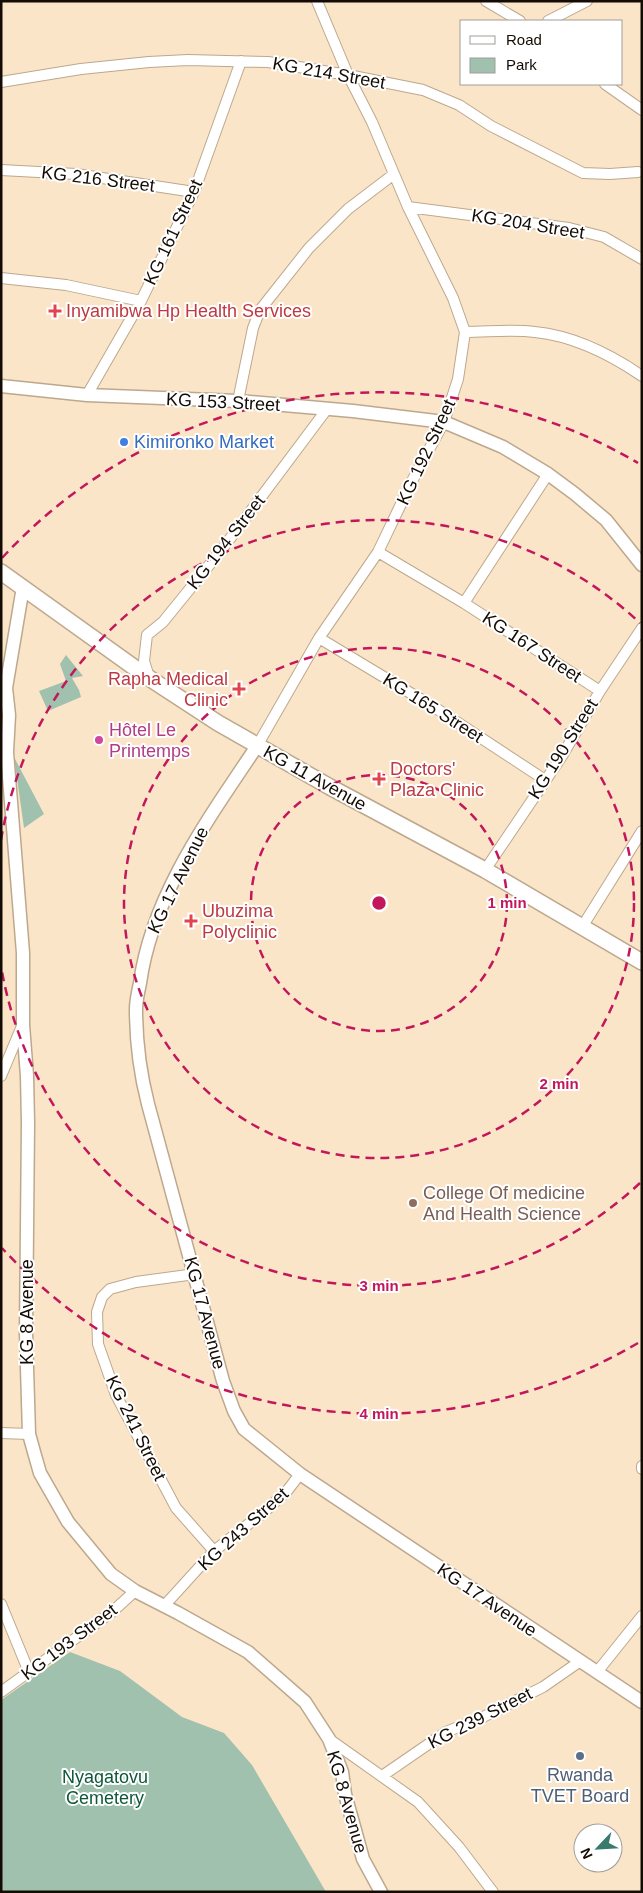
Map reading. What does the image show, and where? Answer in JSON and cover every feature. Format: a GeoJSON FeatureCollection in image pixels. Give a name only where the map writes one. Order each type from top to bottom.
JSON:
{"type":"FeatureCollection","features":[{"type":"Feature","properties":{"kind":"main road","name":"KG 11 Avenue"},"geometry":{"type":"LineString","coordinates":[[1,572],[149,678],[257,746],[485,870],[642,962]]}},
{"type":"Feature","properties":{"kind":"street","name":"KG 192 Street"},"geometry":{"type":"LineString","coordinates":[[257,746],[319,638],[378,552],[412,481],[444,422],[458,379],[465,332],[453,298],[408,207],[372,122],[348,75],[317,1]]}},
{"type":"Feature","properties":{"kind":"street"},"geometry":{"type":"LineString","coordinates":[[486,1],[518,20]]}},
{"type":"Feature","properties":{"kind":"street"},"geometry":{"type":"LineString","coordinates":[[550,20],[587,1]]}},
{"type":"Feature","properties":{"kind":"street","name":"KG 214 Street"},"geometry":{"type":"LineString","coordinates":[[1,82],[81,69],[149,62],[240,60],[268,62],[423,90],[458,105],[491,126],[584,172],[610,174],[638,172]]}},
{"type":"Feature","properties":{"kind":"street","name":"KG 161 Street"},"geometry":{"type":"LineString","coordinates":[[87,395],[141,300],[194,192],[240,60]]}},
{"type":"Feature","properties":{"kind":"street"},"geometry":{"type":"LineString","coordinates":[[606,85],[642,110]]}},
{"type":"Feature","properties":{"kind":"street","name":"KG 216 Street"},"geometry":{"type":"LineString","coordinates":[[1,170],[76,174],[194,192]]}},
{"type":"Feature","properties":{"kind":"street"},"geometry":{"type":"LineString","coordinates":[[238,402],[253,328],[260,310],[308,248],[348,208],[394,174]]}},
{"type":"Feature","properties":{"kind":"street","name":"KG 204 Street"},"geometry":{"type":"LineString","coordinates":[[408,207],[569,228],[604,237],[642,259]]}},
{"type":"Feature","properties":{"kind":"street"},"geometry":{"type":"LineString","coordinates":[[1,278],[66,285],[141,300]]}},
{"type":"Feature","properties":{"kind":"street"},"geometry":{"type":"LineString","coordinates":[[465,332],[534,331],[567,338],[618,358],[642,376]]}},
{"type":"Feature","properties":{"kind":"street","name":"KG 153 Street"},"geometry":{"type":"LineString","coordinates":[[1,386],[87,395],[238,402],[354,411],[444,422],[503,447],[548,474],[606,520],[642,565]]}},
{"type":"Feature","properties":{"kind":"street","name":"KG 194 Street"},"geometry":{"type":"LineString","coordinates":[[149,678],[144,661],[147,635],[163,622],[223,548],[327,410]]}},
{"type":"Feature","properties":{"kind":"street","name":"KG 167 Street"},"geometry":{"type":"LineString","coordinates":[[464,603],[548,474]]}},
{"type":"Feature","properties":{"kind":"street","name":"KG 167 Street"},"geometry":{"type":"LineString","coordinates":[[378,552],[464,603],[600,691]]}},
{"type":"Feature","properties":{"kind":"street","name":"KG 8 Avenue"},"geometry":{"type":"LineString","coordinates":[[22,587],[6,688],[4,753],[23,953],[23,1024],[27,1076],[28,1213],[26,1334],[29,1434],[40,1474],[68,1522],[111,1574],[135,1591],[248,1652],[305,1702],[329,1738],[342,1772],[345,1794],[363,1859],[381,1892]]}},
{"type":"Feature","properties":{"kind":"street","name":"KG 190 Street"},"geometry":{"type":"LineString","coordinates":[[485,870],[562,756],[600,691],[642,628]]}},
{"type":"Feature","properties":{"kind":"street","name":"KG 165 Street"},"geometry":{"type":"LineString","coordinates":[[319,638],[438,709],[545,780]]}},
{"type":"Feature","properties":{"kind":"street","name":"KG 17 Avenue"},"geometry":{"type":"LineString","coordinates":[[257,746],[204,824],[158,913],[149,935],[136,1008],[140,1070],[223,1381],[234,1412],[244,1429],[300,1474],[579,1662],[642,1702]]}},
{"type":"Feature","properties":{"kind":"street"},"geometry":{"type":"LineString","coordinates":[[582,927],[642,832]]}},
{"type":"Feature","properties":{"kind":"street"},"geometry":{"type":"LineString","coordinates":[[1,1076],[23,1024]]}},
{"type":"Feature","properties":{"kind":"street","name":"KG 241 Street"},"geometry":{"type":"LineString","coordinates":[[195,1274],[136,1282],[110,1289],[102,1296],[97,1312],[98,1344],[116,1395],[176,1508],[214,1551]]}},
{"type":"Feature","properties":{"kind":"street"},"geometry":{"type":"LineString","coordinates":[[1,1433],[29,1434]]}},
{"type":"Feature","properties":{"kind":"street","name":"KG 243 Street"},"geometry":{"type":"LineString","coordinates":[[164,1606],[214,1551],[264,1512],[287,1491],[300,1474]]}},
{"type":"Feature","properties":{"kind":"street","name":"KG 193 Street"},"geometry":{"type":"LineString","coordinates":[[1,1692],[112,1612],[135,1591]]}},
{"type":"Feature","properties":{"kind":"street"},"geometry":{"type":"LineString","coordinates":[[1,1604],[29,1672]]}},
{"type":"Feature","properties":{"kind":"street"},"geometry":{"type":"LineString","coordinates":[[597,1672],[642,1616]]}},
{"type":"Feature","properties":{"kind":"street","name":"KG 239 Street"},"geometry":{"type":"LineString","coordinates":[[382,1776],[446,1732],[483,1717],[543,1687],[579,1662]]}},
{"type":"Feature","properties":{"kind":"street"},"geometry":{"type":"LineString","coordinates":[[329,1738],[418,1802],[460,1847],[493,1892]]}},
{"type":"Feature","properties":{"kind":"green space"},"geometry":{"type":"Polygon","coordinates":[[[66,655],[83,676],[72,678],[81,697],[48,711],[39,691],[66,681],[60,664],[66,655]]]}},
{"type":"Feature","properties":{"kind":"green space"},"geometry":{"type":"Polygon","coordinates":[[[14,757],[44,814],[24,828],[14,757]]]}},
{"type":"Feature","properties":{"kind":"green space","name":"Nyagatovu Cemetery"},"geometry":{"type":"Polygon","coordinates":[[[70,1652],[120,1671],[182,1717],[224,1733],[252,1765],[326,1892],[1,1892],[1,1700],[70,1652]]]}},
{"type":"Feature","properties":{"kind":"place","name":"Inyamibwa Hp Health Services"},"geometry":{"type":"Point","coordinates":[55,311]}},
{"type":"Feature","properties":{"kind":"place","name":"Kimironko Market"},"geometry":{"type":"Point","coordinates":[124,442]}},
{"type":"Feature","properties":{"kind":"place","name":"Rapha Medical Clinic"},"geometry":{"type":"Point","coordinates":[239,689]}},
{"type":"Feature","properties":{"kind":"place","name":"Hôtel Le Printemps"},"geometry":{"type":"Point","coordinates":[99,740]}},
{"type":"Feature","properties":{"kind":"place","name":"Doctors' Plaza Clinic"},"geometry":{"type":"Point","coordinates":[379,779]}},
{"type":"Feature","properties":{"kind":"place","name":"Ubuzima Polyclinic"},"geometry":{"type":"Point","coordinates":[191,921]}},
{"type":"Feature","properties":{"kind":"place","name":"College Of medicine And Health Science"},"geometry":{"type":"Point","coordinates":[413,1203]}},
{"type":"Feature","properties":{"kind":"place","name":"Rwanda TVET Board"},"geometry":{"type":"Point","coordinates":[580,1756]}}]}
